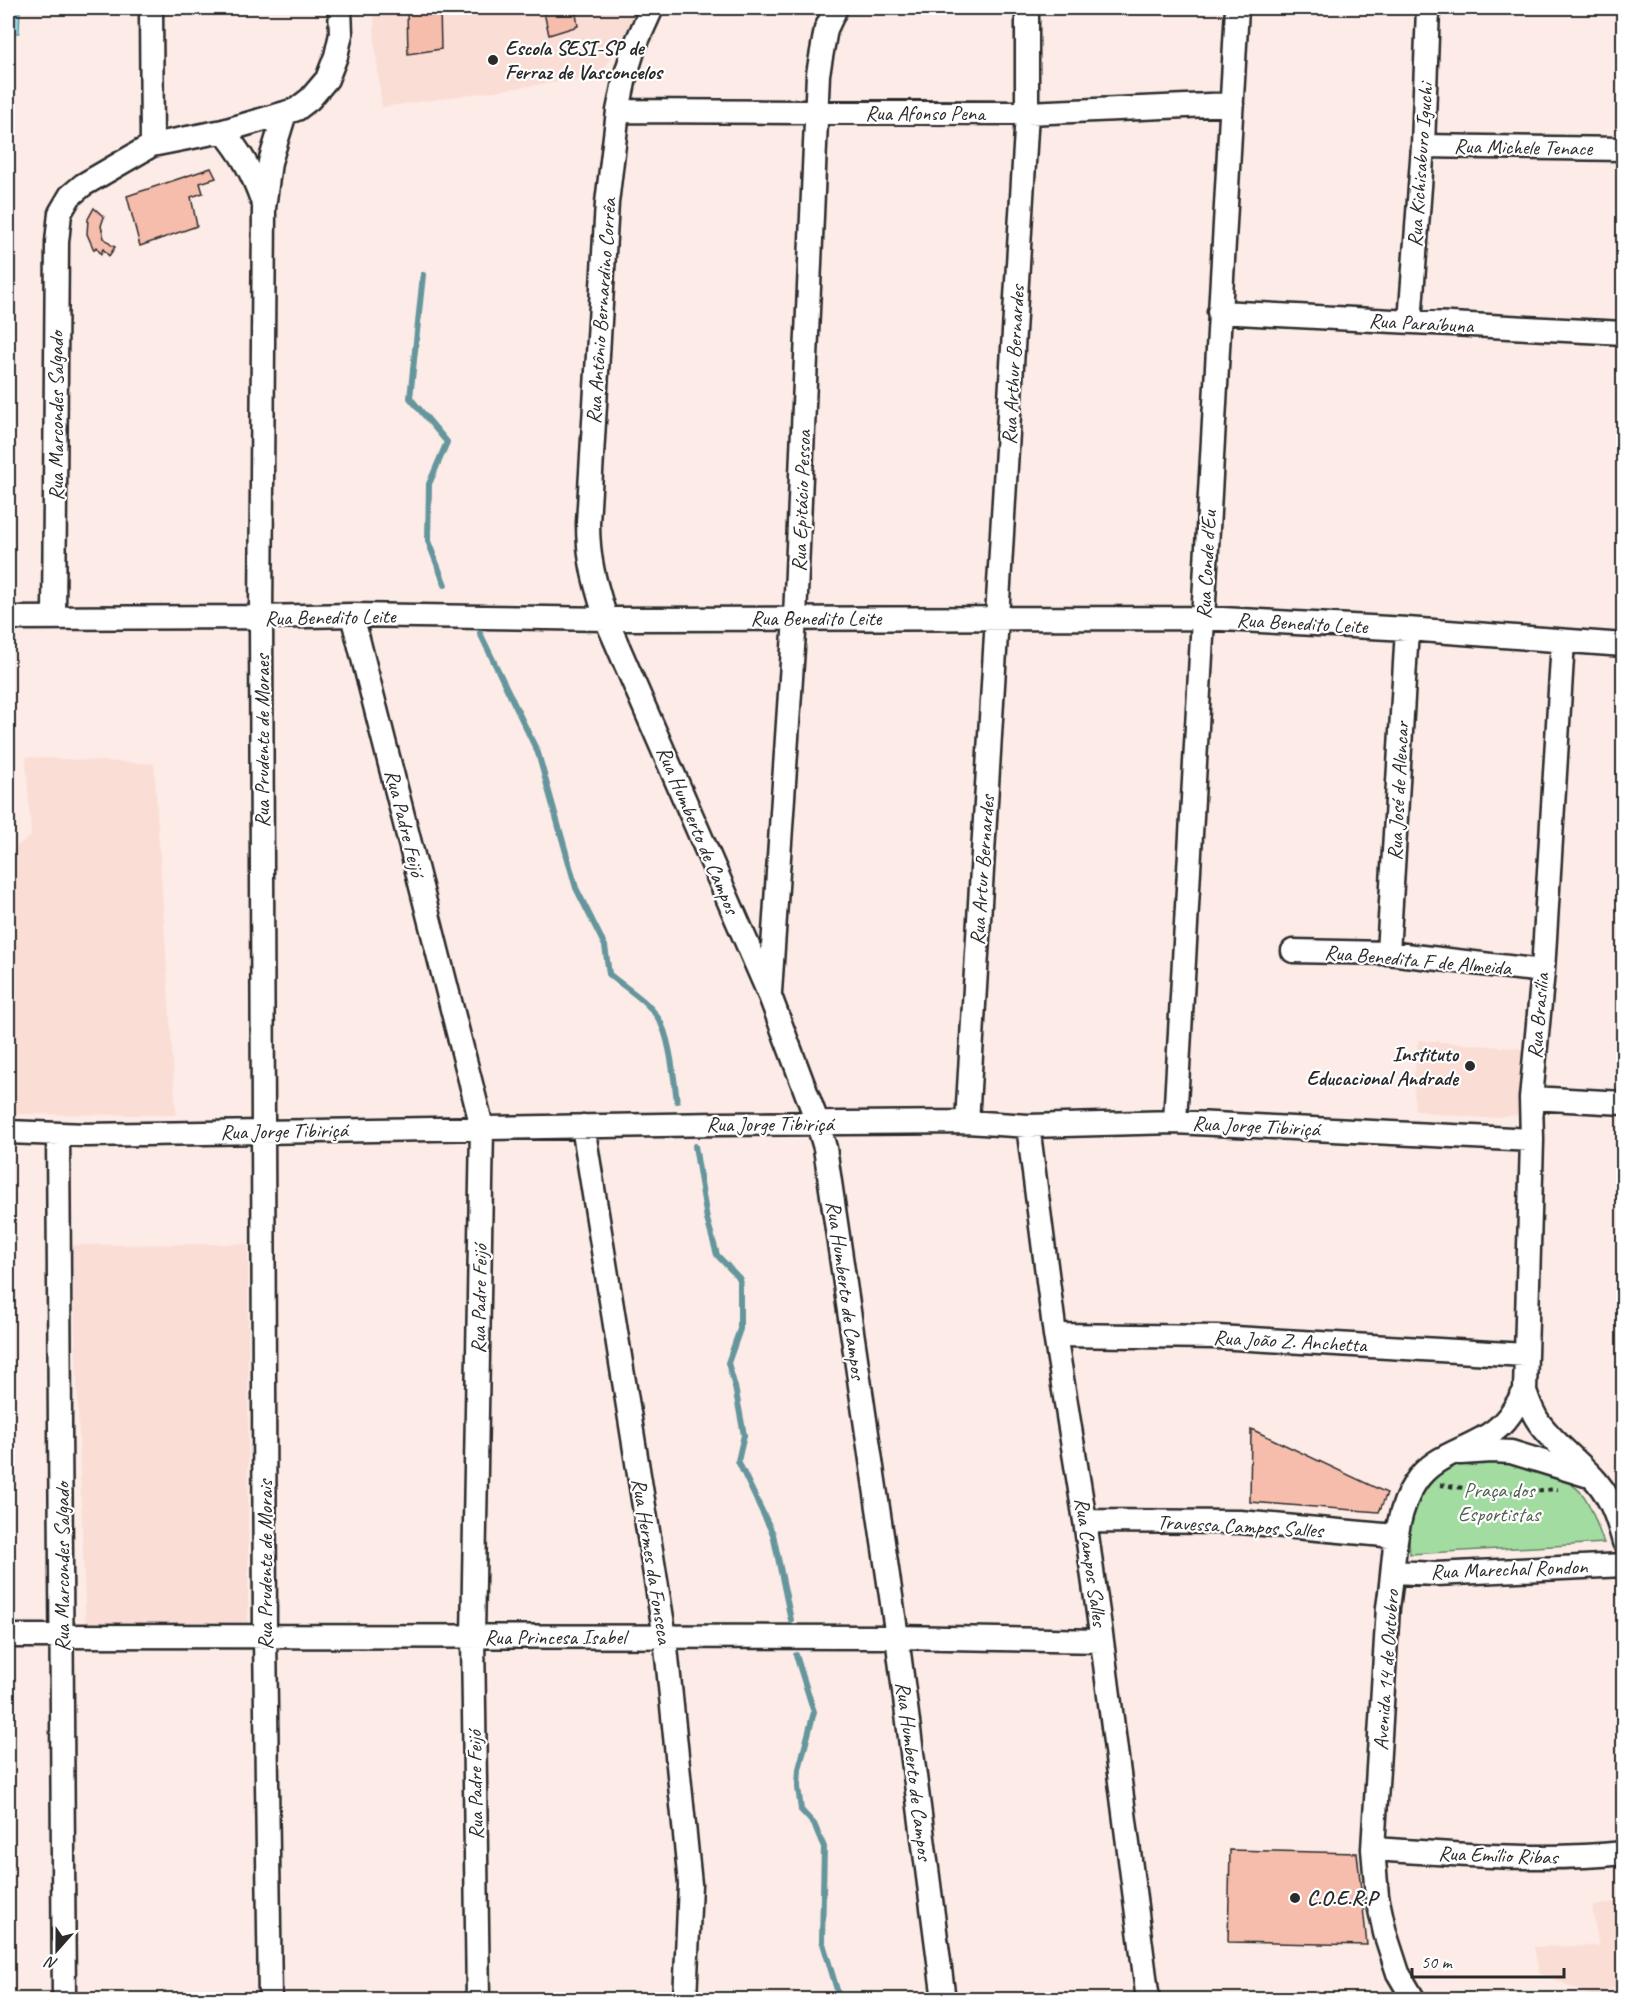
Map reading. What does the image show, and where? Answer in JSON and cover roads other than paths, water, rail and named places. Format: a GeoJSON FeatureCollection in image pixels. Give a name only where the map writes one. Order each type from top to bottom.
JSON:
{"type":"FeatureCollection","features":[{"type":"Feature","properties":{"kind":"street"},"geometry":{"type":"LineString","coordinates":[[151,8],[152,145],[223,131],[297,109],[310,99],[327,79],[336,56],[340,34],[340,8]]}},
{"type":"Feature","properties":{"kind":"street","name":"Rua Antônio Bernardino Corrêa"},"geometry":{"type":"LineString","coordinates":[[606,619],[591,569],[588,523],[607,203],[618,111],[631,58],[652,8]]}},
{"type":"Feature","properties":{"kind":"street","name":"Rua Epitácio Pessoa"},"geometry":{"type":"LineString","coordinates":[[770,996],[795,618],[818,74],[826,29],[836,8]]}},
{"type":"Feature","properties":{"kind":"street","name":"Rua Arthur Bernardes"},"geometry":{"type":"LineString","coordinates":[[998,618],[1027,113],[1027,8]]}},
{"type":"Feature","properties":{"kind":"street","name":"Rua Conde d'Eu"},"geometry":{"type":"LineString","coordinates":[[1175,1122],[1237,8]]}},
{"type":"Feature","properties":{"kind":"street","name":"Rua Kichisaburo Iguchi"},"geometry":{"type":"LineString","coordinates":[[1410,322],[1423,146],[1428,8]]}},
{"type":"Feature","properties":{"kind":"street","name":"Rua Afonso Pena"},"geometry":{"type":"LineString","coordinates":[[618,111],[1027,113],[1232,104]]}},
{"type":"Feature","properties":{"kind":"street","name":"Rua Prudente de Moraes"},"geometry":{"type":"LineString","coordinates":[[264,1131],[261,617],[264,207],[270,162],[285,113]]}},
{"type":"Feature","properties":{"kind":"street","name":"Rua Prudente de Moraes"},"geometry":{"type":"LineString","coordinates":[[223,131],[243,156],[264,207]]}},
{"type":"Feature","properties":{"kind":"street","name":"Rua Marcondes Salgado"},"geometry":{"type":"LineString","coordinates":[[54,618],[57,242],[60,213],[70,196],[83,185],[152,145]]}},
{"type":"Feature","properties":{"kind":"street","name":"Rua Michele Tenace"},"geometry":{"type":"LineString","coordinates":[[1423,146],[1623,149]]}},
{"type":"Feature","properties":{"kind":"street","name":"Rua Paraíbuna"},"geometry":{"type":"LineString","coordinates":[[1219,312],[1623,333]]}},
{"type":"Feature","properties":{"kind":"street","name":"Rua Benedito Leite"},"geometry":{"type":"LineString","coordinates":[[8,618],[352,615],[606,619],[1203,618],[1407,629],[1623,645]]}},
{"type":"Feature","properties":{"kind":"street","name":"Rua Padre Feijó"},"geometry":{"type":"LineString","coordinates":[[352,615],[482,1127],[473,1637],[478,2000]]}},
{"type":"Feature","properties":{"kind":"street","name":"Rua Artur Bernardes"},"geometry":{"type":"LineString","coordinates":[[967,1122],[998,618]]}},
{"type":"Feature","properties":{"kind":"street","name":"Rua Humberto de Campos"},"geometry":{"type":"LineString","coordinates":[[606,619],[770,996],[825,1148],[897,1638],[944,2000]]}},
{"type":"Feature","properties":{"kind":"street","name":"Rua José de Alencar"},"geometry":{"type":"LineString","coordinates":[[1388,953],[1407,629]]}},
{"type":"Feature","properties":{"kind":"street","name":"Rua Brasília"},"geometry":{"type":"LineString","coordinates":[[1525,1391],[1532,1140],[1531,1098],[1543,971],[1563,641]]}},
{"type":"Feature","properties":{"kind":"street","name":"Rua Benedita F de Almeida"},"geometry":{"type":"LineString","coordinates":[[1293,951],[1388,953],[1543,971]]}},
{"type":"Feature","properties":{"kind":"street"},"geometry":{"type":"LineString","coordinates":[[1531,1098],[1623,1103]]}},
{"type":"Feature","properties":{"kind":"street","name":"Rua Jorge Tibiriçá"},"geometry":{"type":"LineString","coordinates":[[8,1132],[58,1134],[967,1122],[1028,1126],[1175,1122],[1532,1140]]}},
{"type":"Feature","properties":{"kind":"street","name":"Rua Hermes da Fonseca"},"geometry":{"type":"LineString","coordinates":[[583,1126],[665,1637],[690,1884],[685,2000]]}},
{"type":"Feature","properties":{"kind":"street","name":"Rua Campos Salles"},"geometry":{"type":"LineString","coordinates":[[1028,1126],[1055,1335],[1102,1641],[1148,2000]]}},
{"type":"Feature","properties":{"kind":"street","name":"Rua Prudente de Morais"},"geometry":{"type":"LineString","coordinates":[[264,1131],[265,1636],[270,2000]]}},
{"type":"Feature","properties":{"kind":"street","name":"Rua Marcondes Salgado"},"geometry":{"type":"LineString","coordinates":[[58,1134],[64,2000]]}},
{"type":"Feature","properties":{"kind":"street","name":"Rua João Z. Anchetta"},"geometry":{"type":"LineString","coordinates":[[1055,1335],[1217,1337],[1525,1355]]}},
{"type":"Feature","properties":{"kind":"street"},"geometry":{"type":"LineString","coordinates":[[1525,1391],[1530,1406],[1541,1425],[1591,1476],[1609,1500],[1616,1515],[1623,1542]]}},
{"type":"Feature","properties":{"kind":"street","name":"Avenida 14 de Outubro"},"geometry":{"type":"LineString","coordinates":[[1414,2000],[1398,1973],[1385,1933],[1377,1896],[1373,1849],[1388,1607],[1394,1572],[1395,1536],[1415,1482],[1430,1466],[1448,1454],[1494,1431],[1508,1419],[1525,1391]]}},
{"type":"Feature","properties":{"kind":"street"},"geometry":{"type":"LineString","coordinates":[[1448,1454],[1511,1452],[1591,1476]]}},
{"type":"Feature","properties":{"kind":"street","name":"Travessa Campos Salles"},"geometry":{"type":"LineString","coordinates":[[1085,1521],[1240,1522],[1395,1536]]}},
{"type":"Feature","properties":{"kind":"street","name":"Rua Marechal Rondon"},"geometry":{"type":"LineString","coordinates":[[1394,1572],[1436,1574],[1623,1565]]}},
{"type":"Feature","properties":{"kind":"street","name":"Rua Princesa Isabel"},"geometry":{"type":"LineString","coordinates":[[8,1636],[897,1638],[1102,1641]]}},
{"type":"Feature","properties":{"kind":"street","name":"Rua Emílio Ribas"},"geometry":{"type":"LineString","coordinates":[[1373,1849],[1527,1858],[1579,1858],[1623,1853]]}},
{"type":"Feature","properties":{"kind":"water"},"geometry":{"type":"Polygon","coordinates":[[[8,8],[20,8],[19,33],[8,33],[8,8]]]}},
{"type":"Feature","properties":{"kind":"waterway"},"geometry":{"type":"LineString","coordinates":[[423,275],[410,398],[447,442],[429,484],[428,541],[445,585]]}},
{"type":"Feature","properties":{"kind":"waterway"},"geometry":{"type":"LineString","coordinates":[[480,633],[538,753],[576,888],[605,946],[609,974],[648,1005],[658,1018],[666,1035],[677,1101]]}},
{"type":"Feature","properties":{"kind":"waterway"},"geometry":{"type":"LineString","coordinates":[[695,1146],[707,1219],[717,1255],[740,1279],[740,1329],[728,1363],[744,1435],[738,1461],[773,1534],[791,1620]]}},
{"type":"Feature","properties":{"kind":"waterway"},"geometry":{"type":"LineString","coordinates":[[796,1655],[814,1712],[799,1769],[798,1787],[801,1810],[814,1824],[824,1847],[822,1940],[840,2000]]}},
{"type":"Feature","properties":{"kind":"place","name":"Escola SESI-SP de Ferraz de Vasconcelos"},"geometry":{"type":"Point","coordinates":[493,60]}},
{"type":"Feature","properties":{"kind":"place","name":"Instituto Educacional Andrade"},"geometry":{"type":"Point","coordinates":[1470,1066]}},
{"type":"Feature","properties":{"kind":"place","name":"C.O.E.R.P"},"geometry":{"type":"Point","coordinates":[1295,1898]}},
{"type":"Feature","properties":{"kind":"park label","name":"Praça dos Esportistas"},"geometry":{"type":"Point","coordinates":[1499,1502]}}]}
